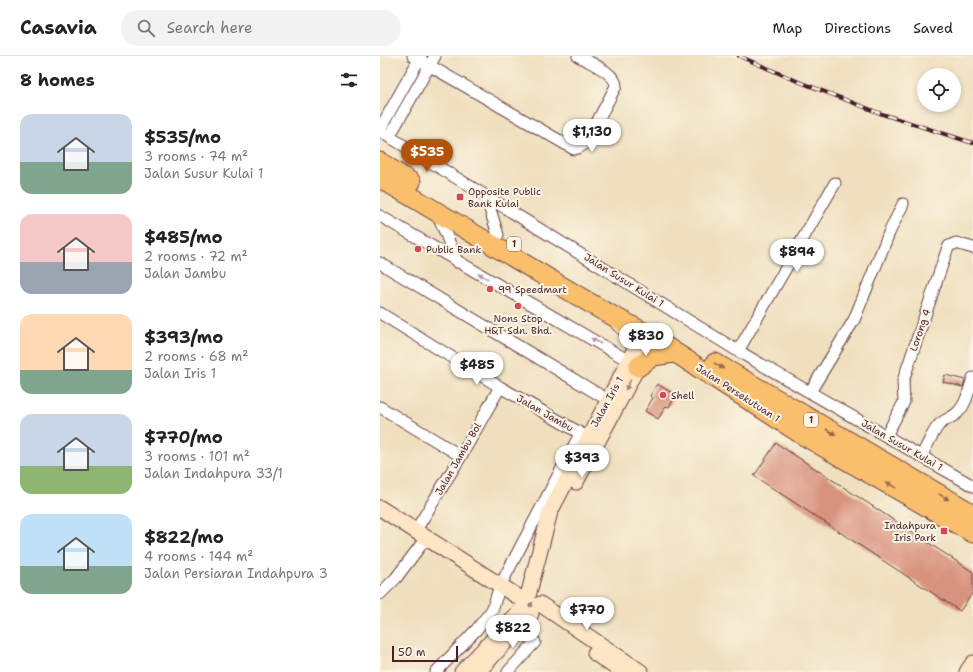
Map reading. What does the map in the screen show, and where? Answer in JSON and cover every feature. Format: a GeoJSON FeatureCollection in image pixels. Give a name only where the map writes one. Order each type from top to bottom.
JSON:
{"type":"FeatureCollection","features":[{"type":"Feature","properties":{"kind":"highway","name":"Jalan Persekutuan 1"},"geometry":{"type":"LineString","coordinates":[[380,162],[651,331],[811,420],[973,514]]}},
{"type":"Feature","properties":{"kind":"highway","name":"Jalan Persekutuan 1"},"geometry":{"type":"LineString","coordinates":[[380,178],[600,309],[651,331],[674,353],[801,434],[973,533]]}},
{"type":"Feature","properties":{"kind":"highway"},"geometry":{"type":"LineString","coordinates":[[634,364],[653,356],[674,353]]}},
{"type":"Feature","properties":{"kind":"main road","name":"Jalan Iris 1"},"geometry":{"type":"LineString","coordinates":[[531,604],[550,512],[584,435],[634,364],[635,345],[633,338],[600,309]]}},
{"type":"Feature","properties":{"kind":"main road","name":"Jalan Iris 1"},"geometry":{"type":"LineString","coordinates":[[531,604],[560,512],[651,331]]}},
{"type":"Feature","properties":{"kind":"main road"},"geometry":{"type":"LineString","coordinates":[[380,508],[500,586],[641,672]]}},
{"type":"Feature","properties":{"kind":"main road"},"geometry":{"type":"LineString","coordinates":[[478,672],[495,646],[531,604]]}},
{"type":"Feature","properties":{"kind":"main road"},"geometry":{"type":"LineString","coordinates":[[531,604],[622,672]]}},
{"type":"Feature","properties":{"kind":"main road"},"geometry":{"type":"LineString","coordinates":[[462,672],[495,646]]}},
{"type":"Feature","properties":{"kind":"main road"},"geometry":{"type":"LineString","coordinates":[[967,672],[973,663]]}},
{"type":"Feature","properties":{"kind":"street"},"geometry":{"type":"LineString","coordinates":[[383,133],[435,56]]}},
{"type":"Feature","properties":{"kind":"street"},"geometry":{"type":"LineString","coordinates":[[383,133],[418,57],[429,66],[569,147],[578,148],[586,142],[616,86],[616,82],[611,75],[578,56]]}},
{"type":"Feature","properties":{"kind":"street","name":"Jalan Susur Kulai 1"},"geometry":{"type":"LineString","coordinates":[[383,133],[738,351],[973,486]]}},
{"type":"Feature","properties":{"kind":"street"},"geometry":{"type":"LineString","coordinates":[[738,351],[835,183]]}},
{"type":"Feature","properties":{"kind":"street"},"geometry":{"type":"LineString","coordinates":[[486,196],[498,235]]}},
{"type":"Feature","properties":{"kind":"street"},"geometry":{"type":"LineString","coordinates":[[810,392],[854,320],[889,233],[903,204]]}},
{"type":"Feature","properties":{"kind":"street"},"geometry":{"type":"LineString","coordinates":[[436,211],[457,262]]}},
{"type":"Feature","properties":{"kind":"street"},"geometry":{"type":"LineString","coordinates":[[380,216],[634,364]]}},
{"type":"Feature","properties":{"kind":"street","name":"Lorong 4"},"geometry":{"type":"LineString","coordinates":[[886,436],[904,402],[903,381],[947,250],[949,246],[956,243],[973,248]]}},
{"type":"Feature","properties":{"kind":"street"},"geometry":{"type":"LineString","coordinates":[[380,264],[608,400]]}},
{"type":"Feature","properties":{"kind":"street","name":"Jalan Jambu"},"geometry":{"type":"LineString","coordinates":[[380,313],[500,387],[584,435]]}},
{"type":"Feature","properties":{"kind":"street"},"geometry":{"type":"LineString","coordinates":[[921,456],[938,426],[945,419],[957,413],[969,403],[973,378]]}},
{"type":"Feature","properties":{"kind":"street","name":"Jalan Jambu Bol"},"geometry":{"type":"LineString","coordinates":[[380,594],[396,578],[421,534],[461,456],[500,387]]}},
{"type":"Feature","properties":{"kind":"street"},"geometry":{"type":"LineString","coordinates":[[380,407],[461,456]]}},
{"type":"Feature","properties":{"kind":"street"},"geometry":{"type":"LineString","coordinates":[[436,672],[477,629],[492,610],[500,586],[584,435]]}},
{"type":"Feature","properties":{"kind":"street"},"geometry":{"type":"LineString","coordinates":[[477,629],[495,646]]}},
{"type":"Feature","properties":{"kind":"street"},"geometry":{"type":"LineString","coordinates":[[508,672],[535,642]]}},
{"type":"Feature","properties":{"kind":"building"},"geometry":{"type":"Polygon","coordinates":[[[945,375],[965,380],[963,387],[943,382],[945,375]]]}},
{"type":"Feature","properties":{"kind":"building"},"geometry":{"type":"Polygon","coordinates":[[[657,384],[676,395],[669,407],[666,406],[658,419],[645,411],[653,398],[650,396],[657,384]]]}},
{"type":"Feature","properties":{"kind":"building"},"geometry":{"type":"Polygon","coordinates":[[[776,443],[973,572],[973,592],[960,611],[754,476],[776,443]]]}},
{"type":"Feature","properties":{"kind":"railway"},"geometry":{"type":"LineString","coordinates":[[739,56],[797,81],[882,114],[973,143]]}},
{"type":"Feature","properties":{"kind":"place","name":"Opposite Public Bank Kulai"},"geometry":{"type":"Point","coordinates":[460,197]}},
{"type":"Feature","properties":{"kind":"place","name":"Public Bank"},"geometry":{"type":"Point","coordinates":[418,249]}},
{"type":"Feature","properties":{"kind":"place","name":"99 Speedmart"},"geometry":{"type":"Point","coordinates":[490,289]}},
{"type":"Feature","properties":{"kind":"place","name":"Nons Stop H&T Sdn. Bhd."},"geometry":{"type":"Point","coordinates":[518,306]}},
{"type":"Feature","properties":{"kind":"place","name":"Shell"},"geometry":{"type":"Point","coordinates":[663,395]}},
{"type":"Feature","properties":{"kind":"place","name":"Indahpura Iris Park"},"geometry":{"type":"Point","coordinates":[944,531]}}]}
